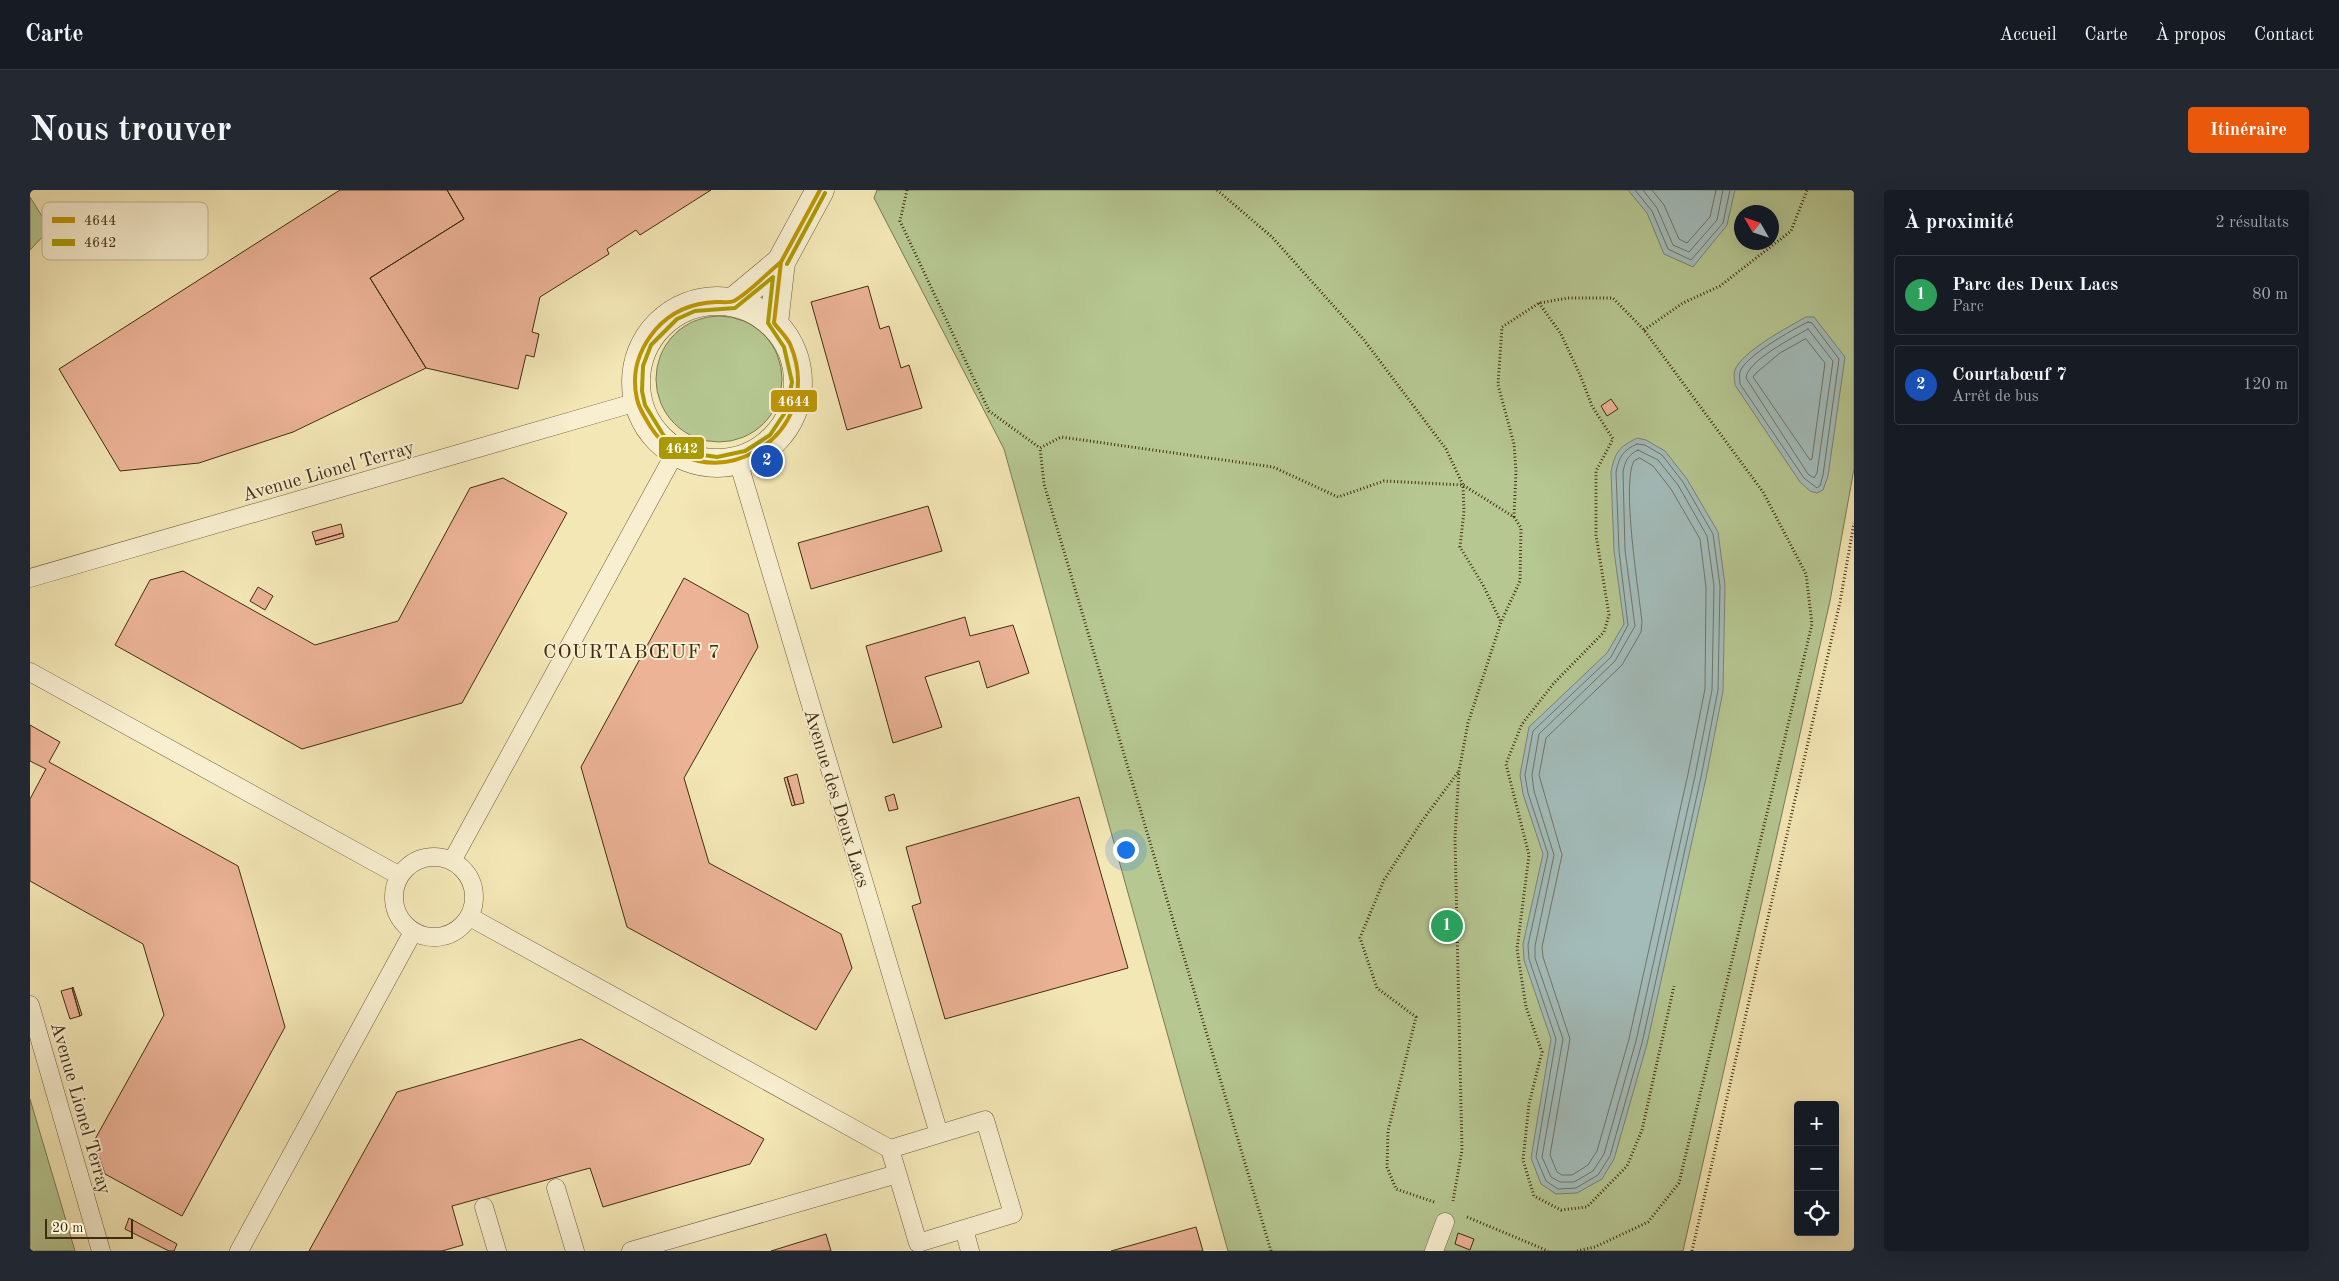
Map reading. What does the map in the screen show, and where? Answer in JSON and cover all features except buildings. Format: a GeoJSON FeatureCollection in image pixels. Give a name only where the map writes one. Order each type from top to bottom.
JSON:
{"type":"FeatureCollection","features":[{"type":"Feature","properties":{"kind":"street"},"geometry":{"type":"LineString","coordinates":[[733,302],[781,262],[820,190]]}},
{"type":"Feature","properties":{"kind":"street"},"geometry":{"type":"LineString","coordinates":[[774,323],[781,262]]}},
{"type":"Feature","properties":{"kind":"street"},"geometry":{"type":"LineString","coordinates":[[706,301],[733,302],[755,309],[774,323],[789,343],[797,366],[798,390],[792,414],[779,435],[761,451],[738,461],[716,464],[695,461],[675,452],[658,439],[645,422],[637,402],[635,375],[642,348],[657,325],[680,309],[706,301]]}},
{"type":"Feature","properties":{"kind":"lane","name":"Avenue Lionel Terray"},"geometry":{"type":"LineString","coordinates":[[30,578],[637,402]]}},
{"type":"Feature","properties":{"kind":"lane"},"geometry":{"type":"LineString","coordinates":[[452,861],[675,452]]}},
{"type":"Feature","properties":{"kind":"lane","name":"Avenue des Deux Lacs"},"geometry":{"type":"LineString","coordinates":[[738,461],[939,1134]]}},
{"type":"Feature","properties":{"kind":"lane"},"geometry":{"type":"LineString","coordinates":[[30,672],[400,876]]}},
{"type":"Feature","properties":{"kind":"lane"},"geometry":{"type":"LineString","coordinates":[[428,857],[440,857],[452,861],[463,868],[470,878],[475,891],[475,904],[470,917],[462,927],[445,936],[425,937],[413,932],[404,924],[397,913],[394,901],[395,888],[400,876],[407,867],[428,857]]}},
{"type":"Feature","properties":{"kind":"lane"},"geometry":{"type":"LineString","coordinates":[[470,917],[890,1149],[918,1243],[1013,1214],[985,1120],[890,1149]]}},
{"type":"Feature","properties":{"kind":"lane"},"geometry":{"type":"LineString","coordinates":[[238,1251],[413,932]]}},
{"type":"Feature","properties":{"kind":"lane","name":"Avenue Lionel Terray"},"geometry":{"type":"LineString","coordinates":[[30,1005],[101,1251]]}},
{"type":"Feature","properties":{"kind":"lane"},"geometry":{"type":"LineString","coordinates":[[631,1251],[897,1174]]}},
{"type":"Feature","properties":{"kind":"lane"},"geometry":{"type":"LineString","coordinates":[[556,1188],[575,1251]]}},
{"type":"Feature","properties":{"kind":"lane"},"geometry":{"type":"LineString","coordinates":[[484,1207],[497,1251]]}},
{"type":"Feature","properties":{"kind":"lane"},"geometry":{"type":"LineString","coordinates":[[1434,1251],[1448,1216]]}},
{"type":"Feature","properties":{"kind":"lane"},"geometry":{"type":"LineString","coordinates":[[964,1229],[970,1251]]}},
{"type":"Feature","properties":{"kind":"path"},"geometry":{"type":"LineString","coordinates":[[906,190],[900,221],[988,411],[1040,448],[1044,484],[1271,1251]]}},
{"type":"Feature","properties":{"kind":"path"},"geometry":{"type":"LineString","coordinates":[[1217,190],[1272,237],[1364,340],[1446,449],[1463,485],[1464,511],[1460,547],[1483,584],[1501,622]]}},
{"type":"Feature","properties":{"kind":"path"},"geometry":{"type":"LineString","coordinates":[[1644,330],[1683,303],[1720,286],[1791,231],[1807,190]]}},
{"type":"Feature","properties":{"kind":"path"},"geometry":{"type":"LineString","coordinates":[[1514,517],[1516,471],[1514,444],[1498,385],[1502,327],[1539,303],[1568,298],[1613,298],[1644,330],[1763,492],[1806,574],[1812,624],[1679,1183],[1648,1222],[1595,1247],[1577,1251]]}},
{"type":"Feature","properties":{"kind":"path"},"geometry":{"type":"LineString","coordinates":[[1539,303],[1561,334],[1592,406],[1613,439],[1596,471],[1596,535],[1609,615],[1604,632],[1554,684],[1522,724],[1506,764],[1529,855],[1517,949],[1526,1007],[1542,1052],[1528,1104],[1523,1160],[1534,1196],[1561,1210],[1587,1207],[1627,1166],[1642,1130],[1674,986]]}},
{"type":"Feature","properties":{"kind":"path"},"geometry":{"type":"LineString","coordinates":[[1040,448],[1061,438],[1273,467],[1338,496],[1384,481],[1463,485],[1514,517],[1521,528],[1520,581],[1501,622],[1468,723],[1459,771],[1455,838],[1462,1150],[1448,1216]]}},
{"type":"Feature","properties":{"kind":"path"},"geometry":{"type":"LineString","coordinates":[[1692,1251],[1830,649],[1854,523]]}},
{"type":"Feature","properties":{"kind":"path"},"geometry":{"type":"LineString","coordinates":[[1459,771],[1422,821],[1384,880],[1360,938],[1377,988],[1416,1016],[1388,1131],[1388,1167],[1396,1189],[1442,1205],[1448,1216],[1548,1251]]}},
{"type":"Feature","properties":{"kind":"green space"},"geometry":{"type":"Polygon","coordinates":[[[877,190],[1854,190],[1854,469],[1830,601],[1683,1251],[1228,1251],[1004,449],[874,198],[877,190]]]}},
{"type":"Feature","properties":{"kind":"green space"},"geometry":{"type":"Polygon","coordinates":[[[30,197],[42,216],[42,237],[30,250],[30,197]]]}},
{"type":"Feature","properties":{"kind":"green space"},"geometry":{"type":"Polygon","coordinates":[[[719,316],[743,321],[763,335],[777,355],[782,379],[777,403],[763,423],[743,437],[719,442],[695,437],[675,423],[661,403],[656,379],[661,355],[675,335],[695,321],[719,316]]]}},
{"type":"Feature","properties":{"kind":"green space"},"geometry":{"type":"Polygon","coordinates":[[[30,1099],[75,1251],[30,1251],[30,1099]]]}},
{"type":"Feature","properties":{"kind":"water"},"geometry":{"type":"Polygon","coordinates":[[[1628,190],[1735,190],[1727,225],[1693,267],[1664,254],[1647,213],[1628,190]]]}},
{"type":"Feature","properties":{"kind":"water"},"geometry":{"type":"Polygon","coordinates":[[[1806,317],[1814,317],[1845,357],[1828,476],[1823,490],[1817,493],[1810,491],[1800,482],[1735,385],[1734,375],[1739,363],[1746,355],[1806,317]]]}},
{"type":"Feature","properties":{"kind":"water"},"geometry":{"type":"Polygon","coordinates":[[[1637,438],[1646,440],[1665,451],[1687,479],[1718,532],[1725,585],[1723,691],[1706,778],[1647,1044],[1614,1159],[1602,1179],[1577,1193],[1556,1194],[1541,1184],[1531,1158],[1551,1039],[1524,960],[1523,944],[1543,854],[1523,794],[1520,775],[1529,727],[1607,653],[1624,624],[1614,551],[1611,472],[1616,455],[1622,447],[1637,438]]]}},
{"type":"Feature","properties":{"kind":"transit line","name":"4644"},"geometry":{"type":"LineString","coordinates":[[781,262],[820,190]]}},
{"type":"Feature","properties":{"kind":"transit line","name":"4642"},"geometry":{"type":"LineString","coordinates":[[787,264],[825,193]]}},
{"type":"Feature","properties":{"kind":"transit line","name":"4644"},"geometry":{"type":"LineString","coordinates":[[781,262],[774,323],[790,344],[798,378],[793,409],[777,434],[755,452],[728,461],[700,461],[673,450],[650,426],[638,403],[635,389],[636,371],[645,345],[656,329],[669,317],[683,309],[699,304],[734,301],[781,262]]}},
{"type":"Feature","properties":{"kind":"transit line","name":"4642"},"geometry":{"type":"LineString","coordinates":[[773,277],[768,323],[784,347],[792,382],[786,411],[770,435],[745,451],[717,457],[689,453],[664,436],[645,405],[642,391],[643,366],[651,345],[677,319],[695,311],[735,308],[773,277]]}},
{"type":"Feature","properties":{"kind":"place","name":"Courtabœuf 7"},"geometry":{"type":"Point","coordinates":[767,461]}},
{"type":"Feature","properties":{"kind":"place","name":"Parc des Deux Lacs"},"geometry":{"type":"Point","coordinates":[1447,926]}},
{"type":"Feature","properties":{"kind":"district","name":"COURTABŒUF 7"},"geometry":{"type":"Point","coordinates":[632,651]}}]}
